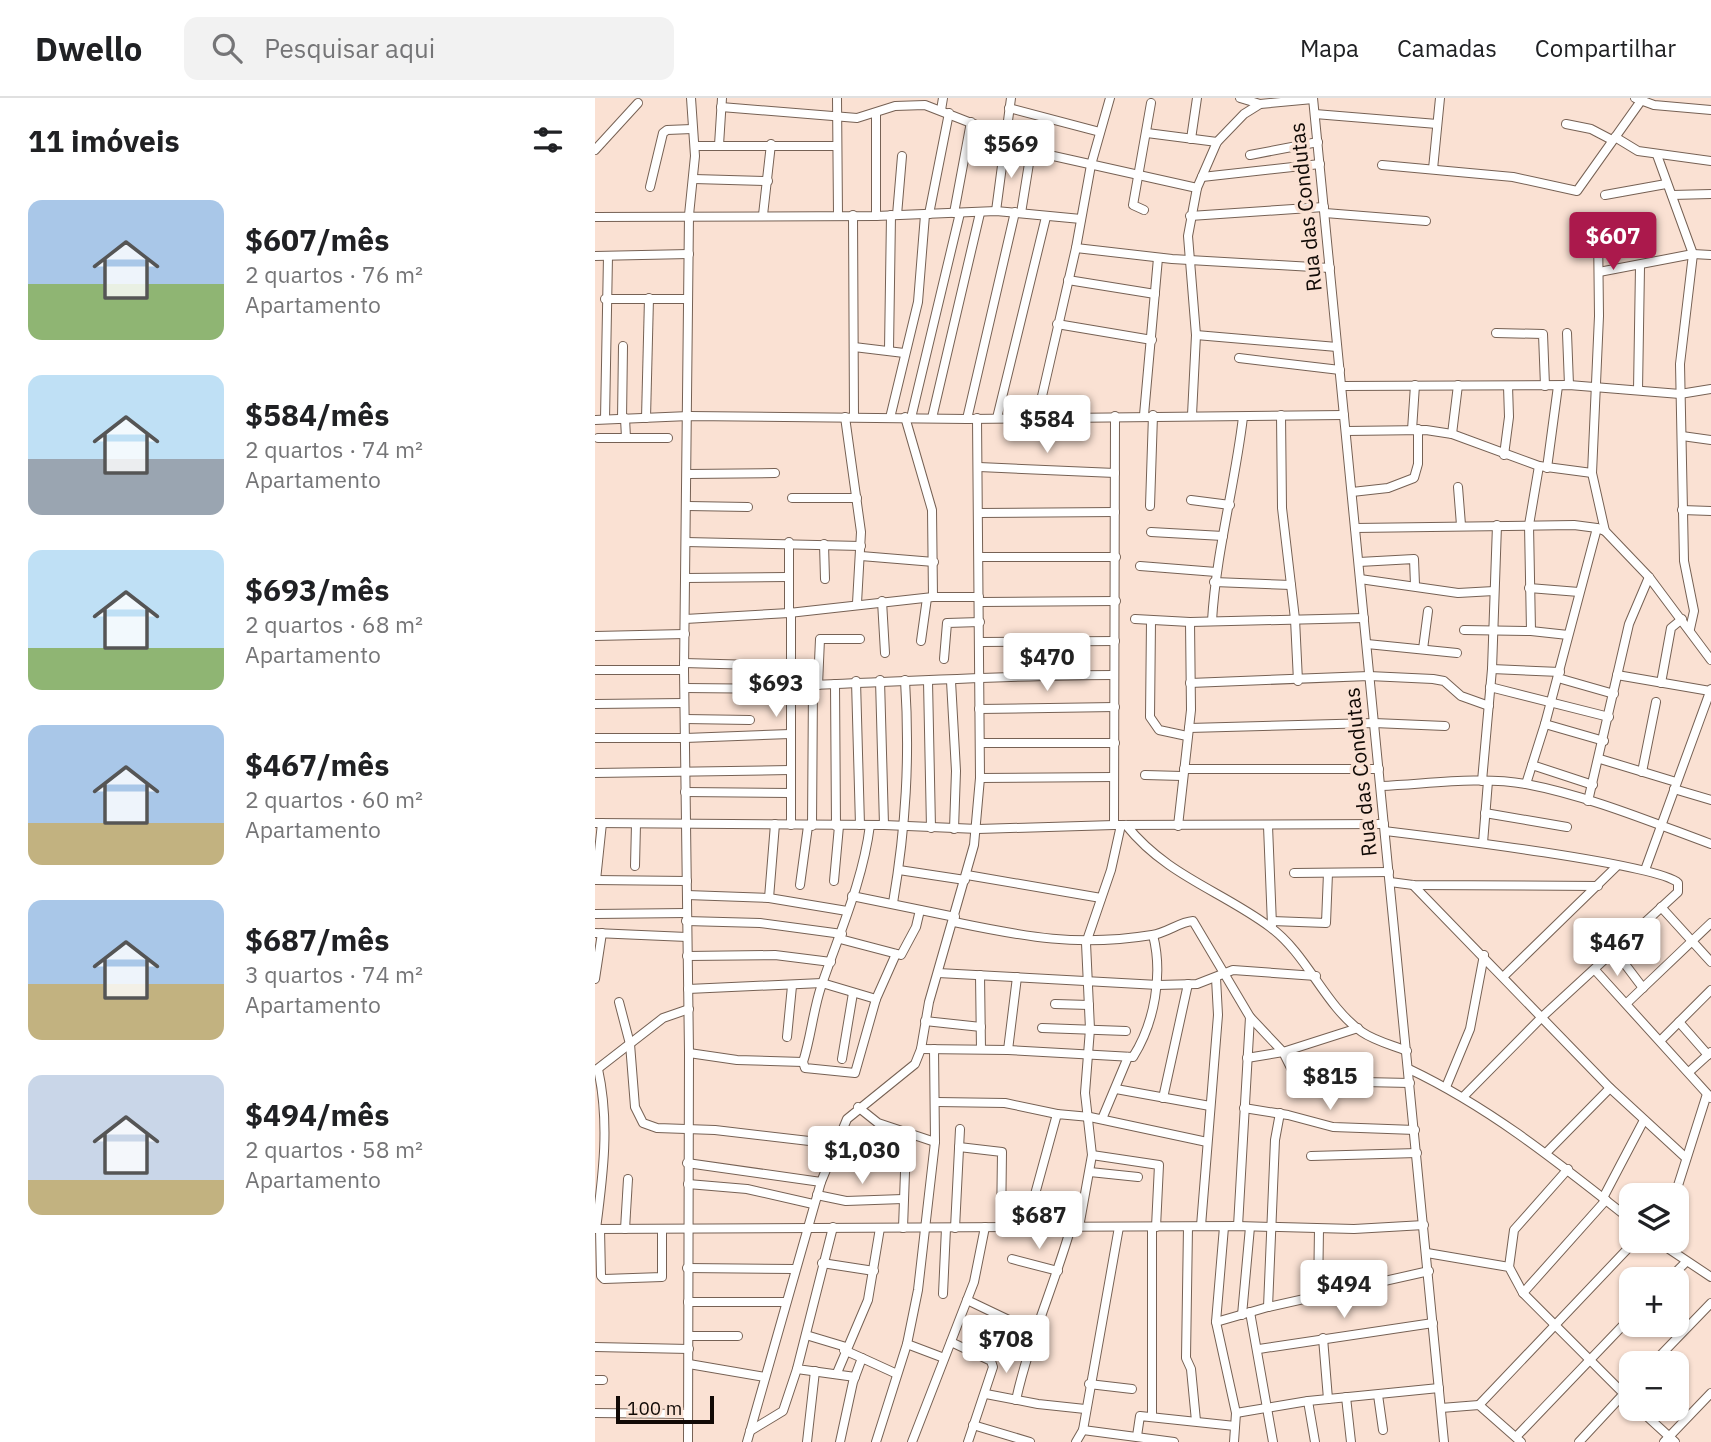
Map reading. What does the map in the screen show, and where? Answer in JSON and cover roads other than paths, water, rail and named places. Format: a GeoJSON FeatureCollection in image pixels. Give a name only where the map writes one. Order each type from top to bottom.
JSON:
{"type":"FeatureCollection","features":[{"type":"Feature","properties":{"kind":"street"},"geometry":{"type":"LineString","coordinates":[[688,1442],[689,1009],[684,667],[689,416],[689,215],[695,146],[691,98]]}},
{"type":"Feature","properties":{"kind":"street"},"geometry":{"type":"LineString","coordinates":[[837,98],[838,215]]}},
{"type":"Feature","properties":{"kind":"street"},"geometry":{"type":"LineString","coordinates":[[890,418],[918,302],[927,215],[945,112],[943,98]]}},
{"type":"Feature","properties":{"kind":"street"},"geometry":{"type":"LineString","coordinates":[[996,211],[1011,98]]}},
{"type":"Feature","properties":{"kind":"street"},"geometry":{"type":"LineString","coordinates":[[1037,418],[1108,98]]}},
{"type":"Feature","properties":{"kind":"street"},"geometry":{"type":"LineString","coordinates":[[1191,139],[1197,98]]}},
{"type":"Feature","properties":{"kind":"street"},"geometry":{"type":"LineString","coordinates":[[1240,98],[1260,104],[1313,99]]}},
{"type":"Feature","properties":{"kind":"street"},"geometry":{"type":"LineString","coordinates":[[1433,169],[1440,98]]}},
{"type":"Feature","properties":{"kind":"street","name":"Rua das Condutas"},"geometry":{"type":"LineString","coordinates":[[1313,99],[1444,1442]]}},
{"type":"Feature","properties":{"kind":"street"},"geometry":{"type":"LineString","coordinates":[[1382,165],[1513,177],[1577,191],[1640,99],[1711,110]]}},
{"type":"Feature","properties":{"kind":"street"},"geometry":{"type":"LineString","coordinates":[[595,150],[638,103]]}},
{"type":"Feature","properties":{"kind":"street"},"geometry":{"type":"LineString","coordinates":[[719,145],[722,103],[857,118],[908,104],[945,112],[1006,137],[1031,151],[1197,188]]}},
{"type":"Feature","properties":{"kind":"street"},"geometry":{"type":"LineString","coordinates":[[1144,210],[1133,207],[1151,103]]}},
{"type":"Feature","properties":{"kind":"street"},"geometry":{"type":"LineString","coordinates":[[1192,415],[1196,335],[1189,260],[1190,216],[1197,188],[1217,142],[1233,122],[1260,104]]}},
{"type":"Feature","properties":{"kind":"street"},"geometry":{"type":"LineString","coordinates":[[1009,108],[1100,132]]}},
{"type":"Feature","properties":{"kind":"street"},"geometry":{"type":"LineString","coordinates":[[876,113],[876,216]]}},
{"type":"Feature","properties":{"kind":"street"},"geometry":{"type":"LineString","coordinates":[[1315,114],[1437,124]]}},
{"type":"Feature","properties":{"kind":"street"},"geometry":{"type":"LineString","coordinates":[[921,641],[934,562],[930,497],[908,417],[957,213],[971,122]]}},
{"type":"Feature","properties":{"kind":"street"},"geometry":{"type":"LineString","coordinates":[[1566,124],[1614,138],[1638,151],[1711,161]]}},
{"type":"Feature","properties":{"kind":"street"},"geometry":{"type":"LineString","coordinates":[[650,187],[663,134],[667,130],[692,129]]}},
{"type":"Feature","properties":{"kind":"street"},"geometry":{"type":"LineString","coordinates":[[1147,133],[1217,142]]}},
{"type":"Feature","properties":{"kind":"street"},"geometry":{"type":"LineString","coordinates":[[1250,155],[1318,142]]}},
{"type":"Feature","properties":{"kind":"street"},"geometry":{"type":"LineString","coordinates":[[762,215],[771,144]]}},
{"type":"Feature","properties":{"kind":"street"},"geometry":{"type":"LineString","coordinates":[[695,146],[836,146]]}},
{"type":"Feature","properties":{"kind":"street"},"geometry":{"type":"LineString","coordinates":[[967,419],[1031,151]]}},
{"type":"Feature","properties":{"kind":"street"},"geometry":{"type":"LineString","coordinates":[[1657,155],[1693,254],[1690,302],[1682,336],[1680,394],[1684,561],[1694,611],[1690,629]]}},
{"type":"Feature","properties":{"kind":"street"},"geometry":{"type":"LineString","coordinates":[[889,350],[894,215],[902,156]]}},
{"type":"Feature","properties":{"kind":"street"},"geometry":{"type":"LineString","coordinates":[[1202,177],[1320,164]]}},
{"type":"Feature","properties":{"kind":"street"},"geometry":{"type":"LineString","coordinates":[[694,179],[768,181]]}},
{"type":"Feature","properties":{"kind":"street"},"geometry":{"type":"LineString","coordinates":[[1605,195],[1666,184]]}},
{"type":"Feature","properties":{"kind":"street"},"geometry":{"type":"LineString","coordinates":[[1672,195],[1711,194]]}},
{"type":"Feature","properties":{"kind":"street"},"geometry":{"type":"LineString","coordinates":[[1190,216],[1324,210],[1426,221]]}},
{"type":"Feature","properties":{"kind":"street"},"geometry":{"type":"LineString","coordinates":[[595,217],[876,216],[996,211],[1081,219]]}},
{"type":"Feature","properties":{"kind":"street"},"geometry":{"type":"LineString","coordinates":[[932,418],[980,213]]}},
{"type":"Feature","properties":{"kind":"street"},"geometry":{"type":"LineString","coordinates":[[853,215],[854,347],[850,417],[861,546],[857,603]]}},
{"type":"Feature","properties":{"kind":"street"},"geometry":{"type":"LineString","coordinates":[[997,418],[1046,216]]}},
{"type":"Feature","properties":{"kind":"street"},"geometry":{"type":"LineString","coordinates":[[1526,784],[1559,675],[1579,592],[1601,529],[1592,473],[1599,228],[1618,220]]}},
{"type":"Feature","properties":{"kind":"street"},"geometry":{"type":"LineString","coordinates":[[1076,248],[1158,258],[1330,268]]}},
{"type":"Feature","properties":{"kind":"street"},"geometry":{"type":"LineString","coordinates":[[595,256],[689,254]]}},
{"type":"Feature","properties":{"kind":"street"},"geometry":{"type":"LineString","coordinates":[[1599,272],[1640,267],[1693,254],[1711,255]]}},
{"type":"Feature","properties":{"kind":"street"},"geometry":{"type":"LineString","coordinates":[[605,419],[605,299],[608,256]]}},
{"type":"Feature","properties":{"kind":"street"},"geometry":{"type":"LineString","coordinates":[[1150,506],[1148,415],[1158,258]]}},
{"type":"Feature","properties":{"kind":"street"},"geometry":{"type":"LineString","coordinates":[[1638,390],[1640,267]]}},
{"type":"Feature","properties":{"kind":"street"},"geometry":{"type":"LineString","coordinates":[[1068,280],[1155,294]]}},
{"type":"Feature","properties":{"kind":"street"},"geometry":{"type":"LineString","coordinates":[[646,418],[649,298]]}},
{"type":"Feature","properties":{"kind":"street"},"geometry":{"type":"LineString","coordinates":[[605,299],[688,299]]}},
{"type":"Feature","properties":{"kind":"street"},"geometry":{"type":"LineString","coordinates":[[1057,324],[1152,340]]}},
{"type":"Feature","properties":{"kind":"street"},"geometry":{"type":"LineString","coordinates":[[1496,333],[1543,334],[1545,386]]}},
{"type":"Feature","properties":{"kind":"street"},"geometry":{"type":"LineString","coordinates":[[1567,333],[1569,385]]}},
{"type":"Feature","properties":{"kind":"street"},"geometry":{"type":"LineString","coordinates":[[1196,335],[1337,347]]}},
{"type":"Feature","properties":{"kind":"street"},"geometry":{"type":"LineString","coordinates":[[623,346],[623,419],[626,438]]}},
{"type":"Feature","properties":{"kind":"street"},"geometry":{"type":"LineString","coordinates":[[854,347],[904,353]]}},
{"type":"Feature","properties":{"kind":"street"},"geometry":{"type":"LineString","coordinates":[[1239,358],[1340,370]]}},
{"type":"Feature","properties":{"kind":"street"},"geometry":{"type":"LineString","coordinates":[[1452,434],[1458,384]]}},
{"type":"Feature","properties":{"kind":"street"},"geometry":{"type":"LineString","coordinates":[[1352,492],[1388,488],[1414,478],[1418,464],[1415,385]]}},
{"type":"Feature","properties":{"kind":"street"},"geometry":{"type":"LineString","coordinates":[[1342,386],[1569,385],[1680,394],[1711,389]]}},
{"type":"Feature","properties":{"kind":"street"},"geometry":{"type":"LineString","coordinates":[[1504,455],[1509,417],[1508,386]]}},
{"type":"Feature","properties":{"kind":"street"},"geometry":{"type":"LineString","coordinates":[[1531,631],[1529,525],[1558,386]]}},
{"type":"Feature","properties":{"kind":"street"},"geometry":{"type":"LineString","coordinates":[[1281,415],[1282,508],[1295,619],[1298,681]]}},
{"type":"Feature","properties":{"kind":"street"},"geometry":{"type":"LineString","coordinates":[[595,420],[689,416],[967,419],[1344,415]]}},
{"type":"Feature","properties":{"kind":"street"},"geometry":{"type":"LineString","coordinates":[[1016,1400],[1034,1332],[1075,1227],[1090,1172],[1092,1154],[1090,1117],[1085,1093],[1090,1029],[1086,943],[1111,870],[1121,825],[1114,777],[1115,416]]}},
{"type":"Feature","properties":{"kind":"street"},"geometry":{"type":"LineString","coordinates":[[1212,621],[1214,582],[1230,505],[1243,417]]}},
{"type":"Feature","properties":{"kind":"street"},"geometry":{"type":"LineString","coordinates":[[747,1442],[806,1227],[841,1130],[858,1107],[910,1069],[921,1049],[925,1021],[978,829],[980,622],[977,418]]}},
{"type":"Feature","properties":{"kind":"street"},"geometry":{"type":"LineString","coordinates":[[1346,431],[1415,429],[1452,434],[1543,467],[1592,473]]}},
{"type":"Feature","properties":{"kind":"street"},"geometry":{"type":"LineString","coordinates":[[1682,436],[1711,440]]}},
{"type":"Feature","properties":{"kind":"street"},"geometry":{"type":"LineString","coordinates":[[598,438],[668,438]]}},
{"type":"Feature","properties":{"kind":"street"},"geometry":{"type":"LineString","coordinates":[[979,467],[1115,473]]}},
{"type":"Feature","properties":{"kind":"street"},"geometry":{"type":"LineString","coordinates":[[688,474],[775,473]]}},
{"type":"Feature","properties":{"kind":"street"},"geometry":{"type":"LineString","coordinates":[[1458,487],[1461,525]]}},
{"type":"Feature","properties":{"kind":"street"},"geometry":{"type":"LineString","coordinates":[[792,498],[857,498]]}},
{"type":"Feature","properties":{"kind":"street"},"geometry":{"type":"LineString","coordinates":[[1191,500],[1230,505]]}},
{"type":"Feature","properties":{"kind":"street"},"geometry":{"type":"LineString","coordinates":[[688,506],[747,508]]}},
{"type":"Feature","properties":{"kind":"street"},"geometry":{"type":"LineString","coordinates":[[1682,510],[1711,511]]}},
{"type":"Feature","properties":{"kind":"street"},"geometry":{"type":"LineString","coordinates":[[978,513],[1115,512]]}},
{"type":"Feature","properties":{"kind":"street"},"geometry":{"type":"LineString","coordinates":[[1483,843],[1497,525]]}},
{"type":"Feature","properties":{"kind":"street"},"geometry":{"type":"LineString","coordinates":[[1355,527],[1529,525],[1601,529],[1649,577],[1710,655]]}},
{"type":"Feature","properties":{"kind":"street"},"geometry":{"type":"LineString","coordinates":[[1151,532],[1223,536]]}},
{"type":"Feature","properties":{"kind":"street"},"geometry":{"type":"LineString","coordinates":[[686,542],[789,542],[861,546]]}},
{"type":"Feature","properties":{"kind":"street"},"geometry":{"type":"LineString","coordinates":[[789,542],[791,825]]}},
{"type":"Feature","properties":{"kind":"street"},"geometry":{"type":"LineString","coordinates":[[824,544],[824,579]]}},
{"type":"Feature","properties":{"kind":"street"},"geometry":{"type":"LineString","coordinates":[[861,556],[934,562]]}},
{"type":"Feature","properties":{"kind":"street"},"geometry":{"type":"LineString","coordinates":[[979,557],[1116,557]]}},
{"type":"Feature","properties":{"kind":"street"},"geometry":{"type":"LineString","coordinates":[[1359,562],[1414,559],[1415,585]]}},
{"type":"Feature","properties":{"kind":"street"},"geometry":{"type":"LineString","coordinates":[[1140,566],[1216,572]]}},
{"type":"Feature","properties":{"kind":"street"},"geometry":{"type":"LineString","coordinates":[[686,578],[788,577]]}},
{"type":"Feature","properties":{"kind":"street"},"geometry":{"type":"LineString","coordinates":[[1588,801],[1600,760],[1629,624],[1649,577]]}},
{"type":"Feature","properties":{"kind":"street"},"geometry":{"type":"LineString","coordinates":[[1360,579],[1458,593],[1494,591]]}},
{"type":"Feature","properties":{"kind":"street"},"geometry":{"type":"LineString","coordinates":[[1214,582],[1291,585]]}},
{"type":"Feature","properties":{"kind":"street"},"geometry":{"type":"LineString","coordinates":[[1529,588],[1579,592]]}},
{"type":"Feature","properties":{"kind":"street"},"geometry":{"type":"LineString","coordinates":[[685,619],[790,613],[857,603],[930,597],[1116,601]]}},
{"type":"Feature","properties":{"kind":"street"},"geometry":{"type":"LineString","coordinates":[[882,601],[885,653]]}},
{"type":"Feature","properties":{"kind":"street"},"geometry":{"type":"LineString","coordinates":[[1423,649],[1428,611]]}},
{"type":"Feature","properties":{"kind":"street"},"geometry":{"type":"LineString","coordinates":[[1135,619],[1190,622],[1364,618]]}},
{"type":"Feature","properties":{"kind":"street"},"geometry":{"type":"LineString","coordinates":[[1661,682],[1671,628],[1682,619]]}},
{"type":"Feature","properties":{"kind":"street"},"geometry":{"type":"LineString","coordinates":[[1151,621],[1150,717],[1159,730],[1188,732],[1374,723],[1445,726]]}},
{"type":"Feature","properties":{"kind":"street"},"geometry":{"type":"LineString","coordinates":[[944,659],[947,622],[980,622]]}},
{"type":"Feature","properties":{"kind":"street"},"geometry":{"type":"LineString","coordinates":[[1178,827],[1191,683],[1190,622]]}},
{"type":"Feature","properties":{"kind":"street"},"geometry":{"type":"LineString","coordinates":[[1464,630],[1531,631],[1569,635]]}},
{"type":"Feature","properties":{"kind":"street"},"geometry":{"type":"LineString","coordinates":[[595,636],[685,634]]}},
{"type":"Feature","properties":{"kind":"street"},"geometry":{"type":"LineString","coordinates":[[800,885],[810,826],[820,639],[860,639]]}},
{"type":"Feature","properties":{"kind":"street"},"geometry":{"type":"LineString","coordinates":[[980,642],[1115,641]]}},
{"type":"Feature","properties":{"kind":"street"},"geometry":{"type":"LineString","coordinates":[[1367,644],[1457,653]]}},
{"type":"Feature","properties":{"kind":"street"},"geometry":{"type":"LineString","coordinates":[[595,670],[790,666]]}},
{"type":"Feature","properties":{"kind":"street"},"geometry":{"type":"LineString","coordinates":[[1492,669],[1559,675],[1614,694]]}},
{"type":"Feature","properties":{"kind":"street"},"geometry":{"type":"LineString","coordinates":[[685,688],[790,688],[856,681],[951,681],[979,676],[1114,675]]}},
{"type":"Feature","properties":{"kind":"street"},"geometry":{"type":"LineString","coordinates":[[1191,683],[1298,681],[1369,676],[1444,681],[1461,696],[1489,706]]}},
{"type":"Feature","properties":{"kind":"street"},"geometry":{"type":"LineString","coordinates":[[1618,676],[1711,690],[1645,870]]}},
{"type":"Feature","properties":{"kind":"street"},"geometry":{"type":"LineString","coordinates":[[880,680],[884,825]]}},
{"type":"Feature","properties":{"kind":"street"},"geometry":{"type":"LineString","coordinates":[[893,903],[906,825],[909,734],[905,680]]}},
{"type":"Feature","properties":{"kind":"street"},"geometry":{"type":"LineString","coordinates":[[856,681],[867,849],[841,936],[822,983],[803,1062],[805,1068],[855,1073],[876,999],[895,954]]}},
{"type":"Feature","properties":{"kind":"street"},"geometry":{"type":"LineString","coordinates":[[928,681],[931,828]]}},
{"type":"Feature","properties":{"kind":"street"},"geometry":{"type":"LineString","coordinates":[[951,681],[956,771],[954,829]]}},
{"type":"Feature","properties":{"kind":"street"},"geometry":{"type":"LineString","coordinates":[[834,881],[837,826],[835,684]]}},
{"type":"Feature","properties":{"kind":"street"},"geometry":{"type":"LineString","coordinates":[[1490,687],[1609,717]]}},
{"type":"Feature","properties":{"kind":"street"},"geometry":{"type":"LineString","coordinates":[[1642,772],[1656,702]]}},
{"type":"Feature","properties":{"kind":"street"},"geometry":{"type":"LineString","coordinates":[[595,705],[684,703]]}},
{"type":"Feature","properties":{"kind":"street"},"geometry":{"type":"LineString","coordinates":[[979,709],[1115,707]]}},
{"type":"Feature","properties":{"kind":"street"},"geometry":{"type":"LineString","coordinates":[[685,719],[750,720]]}},
{"type":"Feature","properties":{"kind":"street"},"geometry":{"type":"LineString","coordinates":[[1545,724],[1604,741]]}},
{"type":"Feature","properties":{"kind":"street"},"geometry":{"type":"LineString","coordinates":[[595,738],[790,734]]}},
{"type":"Feature","properties":{"kind":"street"},"geometry":{"type":"LineString","coordinates":[[980,743],[1115,743]]}},
{"type":"Feature","properties":{"kind":"street"},"geometry":{"type":"LineString","coordinates":[[1600,760],[1642,772],[1711,800]]}},
{"type":"Feature","properties":{"kind":"street"},"geometry":{"type":"LineString","coordinates":[[1532,765],[1594,785]]}},
{"type":"Feature","properties":{"kind":"street"},"geometry":{"type":"LineString","coordinates":[[1145,775],[1379,769]]}},
{"type":"Feature","properties":{"kind":"street"},"geometry":{"type":"LineString","coordinates":[[595,773],[790,770]]}},
{"type":"Feature","properties":{"kind":"street"},"geometry":{"type":"LineString","coordinates":[[980,778],[1114,777]]}},
{"type":"Feature","properties":{"kind":"street"},"geometry":{"type":"LineString","coordinates":[[1381,786],[1485,781],[1526,784],[1588,801],[1711,844]]}},
{"type":"Feature","properties":{"kind":"street"},"geometry":{"type":"LineString","coordinates":[[685,792],[790,793]]}},
{"type":"Feature","properties":{"kind":"street"},"geometry":{"type":"LineString","coordinates":[[1485,813],[1567,827]]}},
{"type":"Feature","properties":{"kind":"street"},"geometry":{"type":"LineString","coordinates":[[687,881],[596,880],[599,823],[906,825],[954,829],[1121,825],[1385,828],[1645,870],[1673,878],[1678,883],[1678,892],[1542,1017],[1464,1096]]}},
{"type":"Feature","properties":{"kind":"street"},"geometry":{"type":"LineString","coordinates":[[635,866],[636,824]]}},
{"type":"Feature","properties":{"kind":"street"},"geometry":{"type":"LineString","coordinates":[[769,898],[775,824]]}},
{"type":"Feature","properties":{"kind":"street"},"geometry":{"type":"LineString","coordinates":[[1121,825],[1159,861],[1272,924],[1316,976],[1339,1010],[1358,1028],[1373,1038],[1407,1051]]}},
{"type":"Feature","properties":{"kind":"street"},"geometry":{"type":"LineString","coordinates":[[1268,826],[1272,924]]}},
{"type":"Feature","properties":{"kind":"street"},"geometry":{"type":"LineString","coordinates":[[1504,976],[1617,866]]}},
{"type":"Feature","properties":{"kind":"street"},"geometry":{"type":"LineString","coordinates":[[899,870],[1101,898]]}},
{"type":"Feature","properties":{"kind":"street"},"geometry":{"type":"LineString","coordinates":[[1294,873],[1389,872]]}},
{"type":"Feature","properties":{"kind":"street"},"geometry":{"type":"LineString","coordinates":[[1272,924],[1326,922],[1328,873]]}},
{"type":"Feature","properties":{"kind":"street"},"geometry":{"type":"LineString","coordinates":[[1390,882],[1413,885],[1598,886]]}},
{"type":"Feature","properties":{"kind":"street"},"geometry":{"type":"LineString","coordinates":[[1413,885],[1484,955],[1610,1088],[1686,1158]]}},
{"type":"Feature","properties":{"kind":"street"},"geometry":{"type":"LineString","coordinates":[[687,895],[769,898],[847,911]]}},
{"type":"Feature","properties":{"kind":"street"},"geometry":{"type":"LineString","coordinates":[[852,896],[1050,940],[1086,943],[1153,935],[1193,921],[1226,972],[1249,1017],[1283,1052],[1293,1074],[1310,1076],[1315,1081],[1410,1083]]}},
{"type":"Feature","properties":{"kind":"street"},"geometry":{"type":"LineString","coordinates":[[1661,907],[1711,962]]}},
{"type":"Feature","properties":{"kind":"street"},"geometry":{"type":"LineString","coordinates":[[595,914],[760,923],[841,936],[902,954],[920,910]]}},
{"type":"Feature","properties":{"kind":"street"},"geometry":{"type":"LineString","coordinates":[[1627,1003],[1711,923]]}},
{"type":"Feature","properties":{"kind":"street"},"geometry":{"type":"LineString","coordinates":[[595,979],[598,933],[687,937]]}},
{"type":"Feature","properties":{"kind":"street"},"geometry":{"type":"LineString","coordinates":[[921,1049],[1008,1049],[1135,1056],[1147,1026],[1158,985],[1157,949],[1153,935]]}},
{"type":"Feature","properties":{"kind":"street"},"geometry":{"type":"LineString","coordinates":[[1615,951],[1643,988]]}},
{"type":"Feature","properties":{"kind":"street"},"geometry":{"type":"LineString","coordinates":[[687,956],[775,955],[831,962]]}},
{"type":"Feature","properties":{"kind":"street"},"geometry":{"type":"LineString","coordinates":[[1446,1087],[1468,1038],[1484,955]]}},
{"type":"Feature","properties":{"kind":"street"},"geometry":{"type":"LineString","coordinates":[[1595,970],[1709,1096],[1679,1183]]}},
{"type":"Feature","properties":{"kind":"street"},"geometry":{"type":"LineString","coordinates":[[938,972],[1158,985],[1188,984],[1216,978],[1226,972],[1316,976]]}},
{"type":"Feature","properties":{"kind":"street"},"geometry":{"type":"LineString","coordinates":[[980,975],[981,1049]]}},
{"type":"Feature","properties":{"kind":"street"},"geometry":{"type":"LineString","coordinates":[[1008,1049],[1017,977]]}},
{"type":"Feature","properties":{"kind":"street"},"geometry":{"type":"LineString","coordinates":[[1201,1226],[1218,1015],[1216,978]]}},
{"type":"Feature","properties":{"kind":"street"},"geometry":{"type":"LineString","coordinates":[[688,989],[822,983],[876,999]]}},
{"type":"Feature","properties":{"kind":"street"},"geometry":{"type":"LineString","coordinates":[[1163,1098],[1188,984]]}},
{"type":"Feature","properties":{"kind":"street"},"geometry":{"type":"LineString","coordinates":[[787,1037],[792,986]]}},
{"type":"Feature","properties":{"kind":"street"},"geometry":{"type":"LineString","coordinates":[[1661,1040],[1711,990]]}},
{"type":"Feature","properties":{"kind":"street"},"geometry":{"type":"LineString","coordinates":[[842,1059],[853,993]]}},
{"type":"Feature","properties":{"kind":"street"},"geometry":{"type":"LineString","coordinates":[[619,1002],[630,1044],[637,1114],[650,1127],[835,1144]]}},
{"type":"Feature","properties":{"kind":"street"},"geometry":{"type":"LineString","coordinates":[[1055,1004],[1089,1005]]}},
{"type":"Feature","properties":{"kind":"street"},"geometry":{"type":"LineString","coordinates":[[661,1229],[661,1277],[602,1279],[597,1260],[597,1229],[604,1099],[596,1070],[663,1018],[689,1009]]}},
{"type":"Feature","properties":{"kind":"street"},"geometry":{"type":"LineString","coordinates":[[1238,1226],[1249,1017]]}},
{"type":"Feature","properties":{"kind":"street"},"geometry":{"type":"LineString","coordinates":[[925,1021],[981,1027]]}},
{"type":"Feature","properties":{"kind":"street"},"geometry":{"type":"LineString","coordinates":[[1679,1021],[1709,1053],[1689,1072]]}},
{"type":"Feature","properties":{"kind":"street"},"geometry":{"type":"LineString","coordinates":[[1042,1028],[1126,1031]]}},
{"type":"Feature","properties":{"kind":"street"},"geometry":{"type":"LineString","coordinates":[[1247,1058],[1283,1052],[1358,1028]]}},
{"type":"Feature","properties":{"kind":"street"},"geometry":{"type":"LineString","coordinates":[[876,1442],[907,1344],[918,1290],[935,1142],[937,1102],[934,1049]]}},
{"type":"Feature","properties":{"kind":"street"},"geometry":{"type":"LineString","coordinates":[[689,1053],[737,1060],[803,1062]]}},
{"type":"Feature","properties":{"kind":"street"},"geometry":{"type":"LineString","coordinates":[[1102,1119],[1128,1057]]}},
{"type":"Feature","properties":{"kind":"street"},"geometry":{"type":"LineString","coordinates":[[1409,1069],[1464,1096],[1546,1152],[1619,1210]]}},
{"type":"Feature","properties":{"kind":"street"},"geometry":{"type":"LineString","coordinates":[[1546,1152],[1610,1088]]}},
{"type":"Feature","properties":{"kind":"street"},"geometry":{"type":"LineString","coordinates":[[1116,1089],[1210,1107]]}},
{"type":"Feature","properties":{"kind":"street"},"geometry":{"type":"LineString","coordinates":[[937,1102],[1005,1103],[1057,1114],[1102,1119],[1207,1142]]}},
{"type":"Feature","properties":{"kind":"street"},"geometry":{"type":"LineString","coordinates":[[858,1107],[871,1120],[935,1142]]}},
{"type":"Feature","properties":{"kind":"street"},"geometry":{"type":"LineString","coordinates":[[1244,1108],[1280,1113],[1333,1127],[1415,1130]]}},
{"type":"Feature","properties":{"kind":"street"},"geometry":{"type":"LineString","coordinates":[[1268,1307],[1280,1113]]}},
{"type":"Feature","properties":{"kind":"street"},"geometry":{"type":"LineString","coordinates":[[1026,1227],[1057,1114]]}},
{"type":"Feature","properties":{"kind":"street"},"geometry":{"type":"LineString","coordinates":[[1523,1293],[1605,1199],[1644,1120]]}},
{"type":"Feature","properties":{"kind":"street"},"geometry":{"type":"LineString","coordinates":[[943,1294],[960,1129]]}},
{"type":"Feature","properties":{"kind":"street"},"geometry":{"type":"LineString","coordinates":[[841,1130],[882,1152],[907,1160]]}},
{"type":"Feature","properties":{"kind":"street"},"geometry":{"type":"LineString","coordinates":[[904,1228],[903,1199],[912,1136]]}},
{"type":"Feature","properties":{"kind":"street"},"geometry":{"type":"LineString","coordinates":[[959,1147],[1002,1152],[1001,1227]]}},
{"type":"Feature","properties":{"kind":"street"},"geometry":{"type":"LineString","coordinates":[[1311,1157],[1417,1153]]}},
{"type":"Feature","properties":{"kind":"street"},"geometry":{"type":"LineString","coordinates":[[1092,1154],[1159,1165],[1154,1227],[1152,1416]]}},
{"type":"Feature","properties":{"kind":"street"},"geometry":{"type":"LineString","coordinates":[[687,1163],[821,1182]]}},
{"type":"Feature","properties":{"kind":"street"},"geometry":{"type":"LineString","coordinates":[[1568,1169],[1514,1230],[1509,1267],[1523,1293],[1619,1390]]}},
{"type":"Feature","properties":{"kind":"street"},"geometry":{"type":"LineString","coordinates":[[1090,1172],[1138,1177]]}},
{"type":"Feature","properties":{"kind":"street"},"geometry":{"type":"LineString","coordinates":[[625,1229],[628,1180]]}},
{"type":"Feature","properties":{"kind":"street"},"geometry":{"type":"LineString","coordinates":[[688,1184],[747,1189],[813,1204]]}},
{"type":"Feature","properties":{"kind":"street"},"geometry":{"type":"LineString","coordinates":[[817,1195],[836,1200],[903,1199]]}},
{"type":"Feature","properties":{"kind":"street"},"geometry":{"type":"LineString","coordinates":[[597,1229],[1201,1226],[1319,1229],[1424,1225]]}},
{"type":"Feature","properties":{"kind":"street"},"geometry":{"type":"LineString","coordinates":[[750,1431],[783,1411],[797,1369],[833,1227]]}},
{"type":"Feature","properties":{"kind":"street"},"geometry":{"type":"LineString","coordinates":[[912,1442],[967,1300],[985,1227]]}},
{"type":"Feature","properties":{"kind":"street"},"geometry":{"type":"LineString","coordinates":[[1076,1442],[1083,1430],[1089,1384],[1119,1227]]}},
{"type":"Feature","properties":{"kind":"street"},"geometry":{"type":"LineString","coordinates":[[1188,1227],[1186,1359],[1191,1369],[1196,1421]]}},
{"type":"Feature","properties":{"kind":"street"},"geometry":{"type":"LineString","coordinates":[[1224,1227],[1216,1322],[1236,1413],[1234,1442]]}},
{"type":"Feature","properties":{"kind":"street"},"geometry":{"type":"LineString","coordinates":[[1250,1227],[1246,1314],[1259,1349],[1273,1442]]}},
{"type":"Feature","properties":{"kind":"street"},"geometry":{"type":"LineString","coordinates":[[837,1373],[845,1348],[862,1319],[874,1271],[880,1228]]}},
{"type":"Feature","properties":{"kind":"street"},"geometry":{"type":"LineString","coordinates":[[1318,1297],[1319,1229]]}},
{"type":"Feature","properties":{"kind":"street"},"geometry":{"type":"LineString","coordinates":[[1427,1253],[1509,1267]]}},
{"type":"Feature","properties":{"kind":"street"},"geometry":{"type":"LineString","coordinates":[[1441,1408],[1479,1405],[1624,1253]]}},
{"type":"Feature","properties":{"kind":"street"},"geometry":{"type":"LineString","coordinates":[[1674,1253],[1711,1277]]}},
{"type":"Feature","properties":{"kind":"street"},"geometry":{"type":"LineString","coordinates":[[1011,1259],[1058,1271]]}},
{"type":"Feature","properties":{"kind":"street"},"geometry":{"type":"LineString","coordinates":[[1681,1267],[1686,1262]]}},
{"type":"Feature","properties":{"kind":"street"},"geometry":{"type":"LineString","coordinates":[[822,1263],[874,1271]]}},
{"type":"Feature","properties":{"kind":"street"},"geometry":{"type":"LineString","coordinates":[[687,1268],[794,1269]]}},
{"type":"Feature","properties":{"kind":"street"},"geometry":{"type":"LineString","coordinates":[[1216,1322],[1268,1307],[1429,1271]]}},
{"type":"Feature","properties":{"kind":"street"},"geometry":{"type":"LineString","coordinates":[[967,1300],[1034,1332]]}},
{"type":"Feature","properties":{"kind":"street"},"geometry":{"type":"LineString","coordinates":[[688,1302],[785,1302]]}},
{"type":"Feature","properties":{"kind":"street"},"geometry":{"type":"LineString","coordinates":[[1665,1351],[1711,1303]]}},
{"type":"Feature","properties":{"kind":"street"},"geometry":{"type":"LineString","coordinates":[[1259,1349],[1433,1323]]}},
{"type":"Feature","properties":{"kind":"street"},"geometry":{"type":"LineString","coordinates":[[1479,1405],[1518,1440],[1619,1329]]}},
{"type":"Feature","properties":{"kind":"street"},"geometry":{"type":"LineString","coordinates":[[806,1335],[845,1348],[897,1374]]}},
{"type":"Feature","properties":{"kind":"street"},"geometry":{"type":"LineString","coordinates":[[689,1336],[739,1336]]}},
{"type":"Feature","properties":{"kind":"street"},"geometry":{"type":"LineString","coordinates":[[1323,1338],[1328,1399]]}},
{"type":"Feature","properties":{"kind":"street"},"geometry":{"type":"LineString","coordinates":[[951,1342],[991,1361],[993,1367],[968,1442]]}},
{"type":"Feature","properties":{"kind":"street"},"geometry":{"type":"LineString","coordinates":[[907,1344],[944,1358]]}},
{"type":"Feature","properties":{"kind":"street"},"geometry":{"type":"LineString","coordinates":[[595,1348],[689,1349]]}},
{"type":"Feature","properties":{"kind":"street"},"geometry":{"type":"LineString","coordinates":[[840,1442],[862,1358]]}},
{"type":"Feature","properties":{"kind":"street"},"geometry":{"type":"LineString","coordinates":[[689,1364],[765,1377]]}},
{"type":"Feature","properties":{"kind":"street"},"geometry":{"type":"LineString","coordinates":[[797,1369],[855,1377]]}},
{"type":"Feature","properties":{"kind":"street"},"geometry":{"type":"LineString","coordinates":[[807,1442],[815,1371]]}},
{"type":"Feature","properties":{"kind":"street"},"geometry":{"type":"LineString","coordinates":[[1089,1384],[1132,1389]]}},
{"type":"Feature","properties":{"kind":"street"},"geometry":{"type":"LineString","coordinates":[[1236,1413],[1308,1401],[1439,1388]]}},
{"type":"Feature","properties":{"kind":"street"},"geometry":{"type":"LineString","coordinates":[[1651,1421],[1669,1440],[1711,1393]]}},
{"type":"Feature","properties":{"kind":"street"},"geometry":{"type":"LineString","coordinates":[[986,1394],[1085,1409]]}},
{"type":"Feature","properties":{"kind":"street"},"geometry":{"type":"LineString","coordinates":[[1378,1395],[1383,1430]]}},
{"type":"Feature","properties":{"kind":"street"},"geometry":{"type":"LineString","coordinates":[[1346,1397],[1351,1442]]}},
{"type":"Feature","properties":{"kind":"street"},"geometry":{"type":"LineString","coordinates":[[1579,1442],[1619,1398]]}},
{"type":"Feature","properties":{"kind":"street"},"geometry":{"type":"LineString","coordinates":[[1308,1401],[1315,1442]]}},
{"type":"Feature","properties":{"kind":"street"},"geometry":{"type":"LineString","coordinates":[[595,1413],[688,1414]]}},
{"type":"Feature","properties":{"kind":"street"},"geometry":{"type":"LineString","coordinates":[[1136,1436],[1139,1417],[1152,1416],[1235,1426]]}},
{"type":"Feature","properties":{"kind":"street"},"geometry":{"type":"LineString","coordinates":[[973,1425],[1009,1439],[1030,1442]]}},
{"type":"Feature","properties":{"kind":"street"},"geometry":{"type":"LineString","coordinates":[[1083,1430],[1114,1438],[1136,1436],[1174,1442]]}}]}
